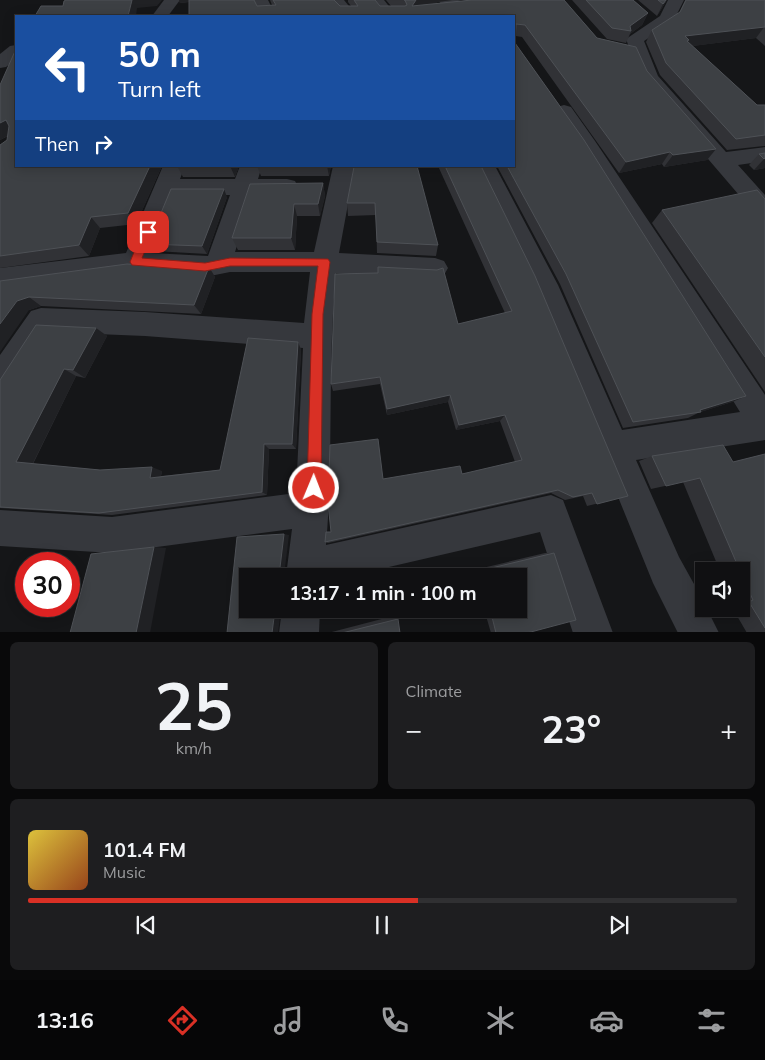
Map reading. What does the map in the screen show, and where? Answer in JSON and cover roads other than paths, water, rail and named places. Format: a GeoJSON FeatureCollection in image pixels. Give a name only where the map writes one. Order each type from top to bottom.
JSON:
{"type":"FeatureCollection","features":[{"type":"Feature","properties":{"kind":"street"},"geometry":{"type":"LineString","coordinates":[[161,15],[172,0]]}},
{"type":"Feature","properties":{"kind":"street"},"geometry":{"type":"LineString","coordinates":[[260,0],[268,15]]}},
{"type":"Feature","properties":{"kind":"street"},"geometry":{"type":"LineString","coordinates":[[336,0],[345,15]]}},
{"type":"Feature","properties":{"kind":"street"},"geometry":{"type":"LineString","coordinates":[[376,0],[386,13],[393,15]]}},
{"type":"Feature","properties":{"kind":"street"},"geometry":{"type":"LineString","coordinates":[[676,0],[667,19],[649,21],[636,38],[649,78],[765,210]]}},
{"type":"Feature","properties":{"kind":"street"},"geometry":{"type":"LineString","coordinates":[[434,11],[452,3],[488,9]]}},
{"type":"Feature","properties":{"kind":"street"},"geometry":{"type":"LineString","coordinates":[[618,49],[640,53]]}},
{"type":"Feature","properties":{"kind":"street"},"geometry":{"type":"LineString","coordinates":[[0,64],[15,51]]}},
{"type":"Feature","properties":{"kind":"street"},"geometry":{"type":"LineString","coordinates":[[551,93],[588,146],[765,423],[614,447]]}},
{"type":"Feature","properties":{"kind":"street"},"geometry":{"type":"LineString","coordinates":[[721,160],[765,154]]}},
{"type":"Feature","properties":{"kind":"street"},"geometry":{"type":"LineString","coordinates":[[485,167],[545,285],[666,570],[698,632]]}},
{"type":"Feature","properties":{"kind":"street"},"geometry":{"type":"LineString","coordinates":[[218,264],[248,176]]}},
{"type":"Feature","properties":{"kind":"street"},"geometry":{"type":"LineString","coordinates":[[136,262],[170,177],[248,176],[326,181],[324,262],[317,337],[311,509],[305,568]]}},
{"type":"Feature","properties":{"kind":"street"},"geometry":{"type":"LineString","coordinates":[[0,278],[136,262],[205,267],[230,262],[324,262],[435,268]]}},
{"type":"Feature","properties":{"kind":"street"},"geometry":{"type":"LineString","coordinates":[[3,371],[41,320],[145,324],[317,337]]}},
{"type":"Feature","properties":{"kind":"street"},"geometry":{"type":"LineString","coordinates":[[0,528],[112,535],[311,509]]}},
{"type":"Feature","properties":{"kind":"street"},"geometry":{"type":"LineString","coordinates":[[321,568],[551,512],[593,632]]}},
{"type":"Feature","properties":{"kind":"street"},"geometry":{"type":"LineString","coordinates":[[299,632],[301,618]]}}]}
